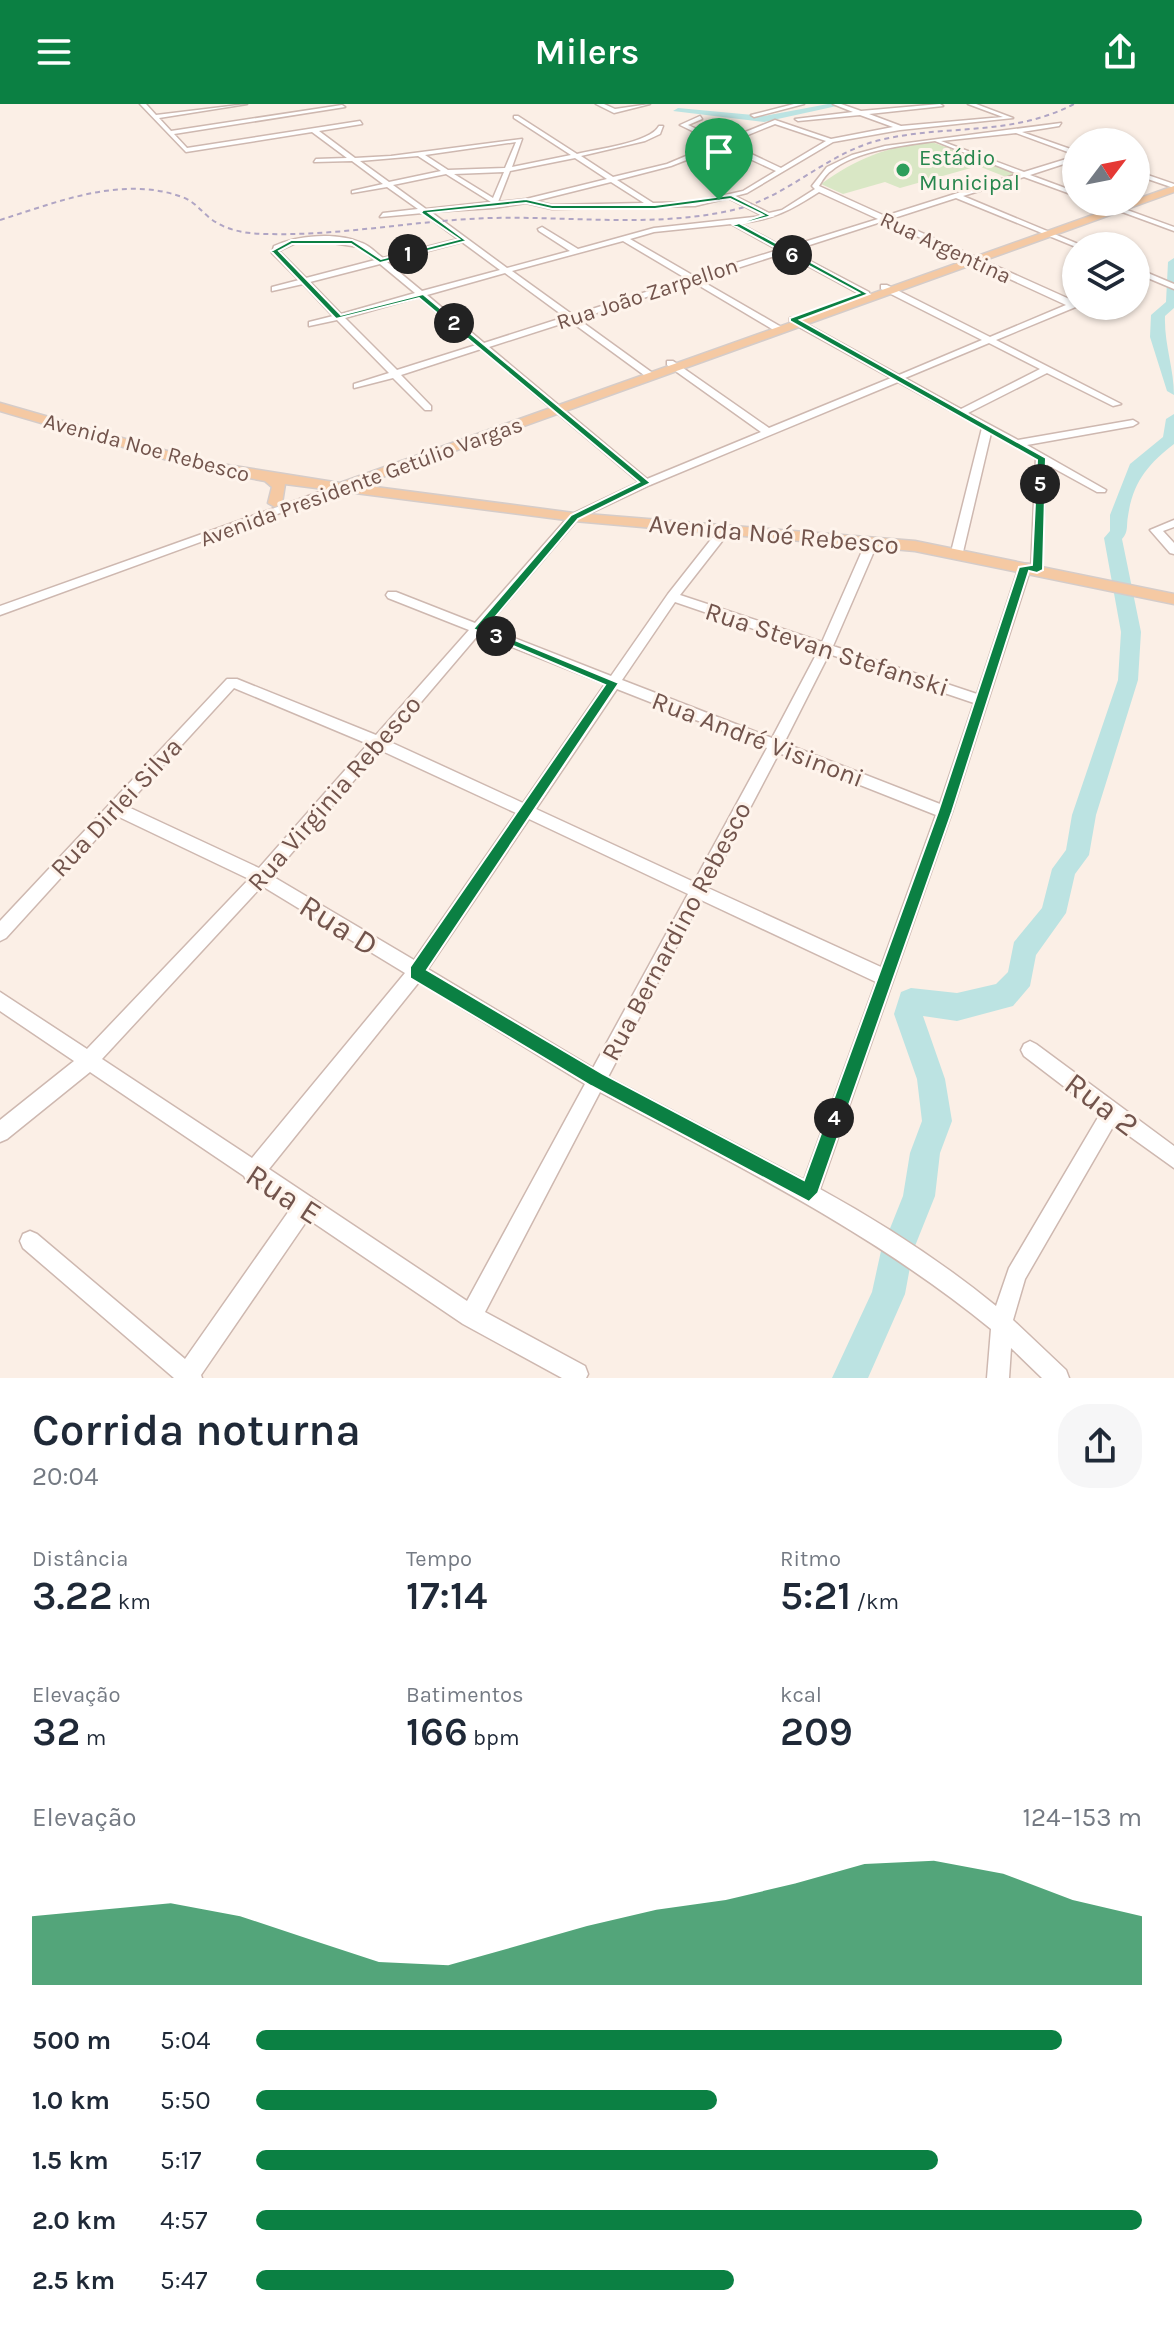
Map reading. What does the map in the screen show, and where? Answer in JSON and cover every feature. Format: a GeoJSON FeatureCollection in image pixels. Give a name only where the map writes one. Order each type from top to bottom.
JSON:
{"type":"FeatureCollection","features":[{"type":"Feature","properties":{"kind":"main road"},"geometry":{"type":"LineString","coordinates":[[1150,193],[1173,186]]}},
{"type":"Feature","properties":{"kind":"main road","name":"Avenida Presidente Getúlio Vargas"},"geometry":{"type":"LineString","coordinates":[[1150,193],[1173,186]]}},
{"type":"Feature","properties":{"kind":"main road","name":"Avenida Presidente Getúlio Vargas"},"geometry":{"type":"LineString","coordinates":[[342,487],[1085,216]]}},
{"type":"Feature","properties":{"kind":"main road","name":"Avenida Presidente Getúlio Vargas"},"geometry":{"type":"LineString","coordinates":[[797,321],[866,294],[888,289]]}},
{"type":"Feature","properties":{"kind":"main road","name":"Avenida Noe Rebesco"},"geometry":{"type":"LineString","coordinates":[[0,407],[200,465],[342,487]]}},
{"type":"Feature","properties":{"kind":"main road","name":"Avenida Presidente Getúlio Vargas"},"geometry":{"type":"LineString","coordinates":[[326,485],[556,407]]}},
{"type":"Feature","properties":{"kind":"main road"},"geometry":{"type":"LineString","coordinates":[[269,478],[279,486],[275,503]]}},
{"type":"Feature","properties":{"kind":"main road","name":"Avenida Noé Rebesco"},"geometry":{"type":"LineString","coordinates":[[342,487],[574,517],[957,552],[1174,599]]}},
{"type":"Feature","properties":{"kind":"street"},"geometry":{"type":"LineString","coordinates":[[143,104],[186,150],[360,123]]}},
{"type":"Feature","properties":{"kind":"street"},"geometry":{"type":"LineString","coordinates":[[154,117],[242,104],[271,137]]}},
{"type":"Feature","properties":{"kind":"street"},"geometry":{"type":"LineString","coordinates":[[599,104],[614,111],[647,104]]}},
{"type":"Feature","properties":{"kind":"street"},"geometry":{"type":"LineString","coordinates":[[755,104],[771,111]]}},
{"type":"Feature","properties":{"kind":"street"},"geometry":{"type":"LineString","coordinates":[[754,115],[801,104]]}},
{"type":"Feature","properties":{"kind":"street"},"geometry":{"type":"LineString","coordinates":[[526,201],[552,207],[655,207],[731,197],[831,141],[900,128],[1010,118],[971,104]]}},
{"type":"Feature","properties":{"kind":"street"},"geometry":{"type":"LineString","coordinates":[[839,105],[1062,189]]}},
{"type":"Feature","properties":{"kind":"street"},"geometry":{"type":"LineString","coordinates":[[798,119],[940,106]]}},
{"type":"Feature","properties":{"kind":"street"},"geometry":{"type":"LineString","coordinates":[[169,133],[342,107]]}},
{"type":"Feature","properties":{"kind":"street"},"geometry":{"type":"LineString","coordinates":[[516,117],[655,207]]}},
{"type":"Feature","properties":{"kind":"street"},"geometry":{"type":"LineString","coordinates":[[700,118],[683,125],[780,170]]}},
{"type":"Feature","properties":{"kind":"street"},"geometry":{"type":"LineString","coordinates":[[383,215],[526,201],[681,161],[770,123],[785,123],[831,141]]}},
{"type":"Feature","properties":{"kind":"street"},"geometry":{"type":"LineString","coordinates":[[312,324],[654,230],[735,224],[769,216],[790,208],[819,189],[815,186],[817,180],[858,155],[931,140],[1019,133],[1059,124]]}},
{"type":"Feature","properties":{"kind":"street"},"geometry":{"type":"LineString","coordinates":[[354,192],[445,172],[508,169],[575,157],[643,140],[658,133],[661,127]]}},
{"type":"Feature","properties":{"kind":"street"},"geometry":{"type":"LineString","coordinates":[[313,130],[423,212],[573,316],[648,374]]}},
{"type":"Feature","properties":{"kind":"street"},"geometry":{"type":"LineString","coordinates":[[1019,133],[1062,150]]}},
{"type":"Feature","properties":{"kind":"street"},"geometry":{"type":"LineString","coordinates":[[316,161],[520,140],[494,204]]}},
{"type":"Feature","properties":{"kind":"street"},"geometry":{"type":"LineString","coordinates":[[417,153],[494,204]]}},
{"type":"Feature","properties":{"kind":"street","name":"Rua João Zarpellon"},"geometry":{"type":"LineString","coordinates":[[357,386],[1062,161]]}},
{"type":"Feature","properties":{"kind":"street"},"geometry":{"type":"LineString","coordinates":[[1150,178],[1173,186]]}},
{"type":"Feature","properties":{"kind":"street","name":"Rua Argentina"},"geometry":{"type":"LineString","coordinates":[[819,189],[1062,299]]}},
{"type":"Feature","properties":{"kind":"street"},"geometry":{"type":"LineString","coordinates":[[957,196],[1062,239]]}},
{"type":"Feature","properties":{"kind":"street"},"geometry":{"type":"LineString","coordinates":[[731,197],[769,216]]}},
{"type":"Feature","properties":{"kind":"street"},"geometry":{"type":"LineString","coordinates":[[1140,216],[1174,229]]}},
{"type":"Feature","properties":{"kind":"street"},"geometry":{"type":"LineString","coordinates":[[735,224],[866,294]]}},
{"type":"Feature","properties":{"kind":"street"},"geometry":{"type":"LineString","coordinates":[[542,229],[576,251]]}},
{"type":"Feature","properties":{"kind":"street"},"geometry":{"type":"LineString","coordinates":[[623,238],[777,328]]}},
{"type":"Feature","properties":{"kind":"street"},"geometry":{"type":"LineString","coordinates":[[275,289],[465,239]]}},
{"type":"Feature","properties":{"kind":"street"},"geometry":{"type":"LineString","coordinates":[[428,408],[275,251],[285,243],[299,242],[342,241],[362,245],[646,483]]}},
{"type":"Feature","properties":{"kind":"street"},"geometry":{"type":"LineString","coordinates":[[1150,277],[1174,287]]}},
{"type":"Feature","properties":{"kind":"street"},"geometry":{"type":"LineString","coordinates":[[888,289],[1116,404]]}},
{"type":"Feature","properties":{"kind":"street"},"geometry":{"type":"LineString","coordinates":[[574,517],[646,483],[1062,310]]}},
{"type":"Feature","properties":{"kind":"street"},"geometry":{"type":"LineString","coordinates":[[797,321],[1101,490]]}},
{"type":"Feature","properties":{"kind":"street"},"geometry":{"type":"LineString","coordinates":[[674,365],[768,432]]}},
{"type":"Feature","properties":{"kind":"street"},"geometry":{"type":"LineString","coordinates":[[960,413],[1047,369]]}},
{"type":"Feature","properties":{"kind":"street"},"geometry":{"type":"LineString","coordinates":[[1015,444],[1133,423]]}},
{"type":"Feature","properties":{"kind":"street"},"geometry":{"type":"LineString","coordinates":[[957,552],[987,428]]}},
{"type":"Feature","properties":{"kind":"street"},"geometry":{"type":"LineString","coordinates":[[809,1193],[883,977],[1031,568],[1041,458]]}},
{"type":"Feature","properties":{"kind":"street","name":"Avenida Presidente Getúlio Vargas"},"geometry":{"type":"LineString","coordinates":[[0,611],[326,485]]}},
{"type":"Feature","properties":{"kind":"street","name":"Avenida Presidente Getúlio Vargas"},"geometry":{"type":"LineString","coordinates":[[0,601],[342,487]]}},
{"type":"Feature","properties":{"kind":"street","name":"Rua Virginia Rebesco"},"geometry":{"type":"LineString","coordinates":[[0,1132],[87,1062],[261,877],[574,517]]}},
{"type":"Feature","properties":{"kind":"street"},"geometry":{"type":"LineString","coordinates":[[1174,523],[1156,530],[1158,537],[1174,550]]}},
{"type":"Feature","properties":{"kind":"street"},"geometry":{"type":"LineString","coordinates":[[253,1173],[416,972],[672,597],[724,531]]}},
{"type":"Feature","properties":{"kind":"street","name":"Rua Bernardino Rebesco"},"geometry":{"type":"LineString","coordinates":[[471,1316],[776,744],[826,647],[872,542]]}},
{"type":"Feature","properties":{"kind":"street","name":"Rua André Visinoni"},"geometry":{"type":"LineString","coordinates":[[392,595],[945,812]]}},
{"type":"Feature","properties":{"kind":"street","name":"Rua Stevan Stefanski"},"geometry":{"type":"LineString","coordinates":[[672,597],[982,701]]}},
{"type":"Feature","properties":{"kind":"street","name":"Rua Dirlei Silva"},"geometry":{"type":"LineString","coordinates":[[0,933],[232,682],[377,742]]}},
{"type":"Feature","properties":{"kind":"street"},"geometry":{"type":"LineString","coordinates":[[377,742],[883,977]]}},
{"type":"Feature","properties":{"kind":"street","name":"Rua D"},"geometry":{"type":"LineString","coordinates":[[115,808],[261,877],[597,1080],[884,1236],[1002,1322],[1058,1378]]}},
{"type":"Feature","properties":{"kind":"street","name":"Rua E"},"geometry":{"type":"LineString","coordinates":[[0,1001],[471,1316],[577,1374]]}},
{"type":"Feature","properties":{"kind":"street","name":"Rua 2"},"geometry":{"type":"LineString","coordinates":[[1030,1050],[1174,1158]]}},
{"type":"Feature","properties":{"kind":"street"},"geometry":{"type":"LineString","coordinates":[[998,1378],[1002,1322],[1016,1275],[1029,1248],[1112,1111]]}},
{"type":"Feature","properties":{"kind":"street"},"geometry":{"type":"LineString","coordinates":[[30,1241],[188,1377],[304,1207]]}},
{"type":"Feature","properties":{"kind":"green space","name":"Estádio Municipal"},"geometry":{"type":"Polygon","coordinates":[[[929,141],[1017,173],[1006,177],[978,166],[900,188],[885,182],[843,194],[821,184],[872,155],[929,141]]]}},
{"type":"Feature","properties":{"kind":"waterway"},"geometry":{"type":"LineString","coordinates":[[678,111],[764,119],[842,104]]}},
{"type":"Feature","properties":{"kind":"waterway"},"geometry":{"type":"LineString","coordinates":[[1174,262],[1172,303],[1158,315],[1157,337],[1174,391]]}},
{"type":"Feature","properties":{"kind":"waterway"},"geometry":{"type":"LineString","coordinates":[[850,1378],[888,1294],[897,1251],[919,1196],[925,1153],[937,1121],[931,1079],[908,1014],[911,1001],[957,1007],[979,999],[1003,997],[1021,977],[1023,951],[1053,913],[1064,869],[1077,855],[1084,815],[1128,680],[1131,632],[1113,538],[1119,532],[1119,515],[1138,464],[1171,439],[1174,419]]}},
{"type":"Feature","properties":{"kind":"railway"},"geometry":{"type":"LineString","coordinates":[[0,220],[67,199],[136,189],[182,197],[224,226],[260,234],[324,233],[491,218],[673,219],[753,204],[842,155],[880,140],[1002,126],[1050,114],[1074,104]]}},
{"type":"Feature","properties":{"kind":"place","name":"Estádio Municipal"},"geometry":{"type":"Point","coordinates":[903,170]}},
{"type":"Feature","properties":{"kind":"route"},"geometry":{"type":"LineString","coordinates":[[731,197],[769,216],[735,224],[866,294],[793,320],[1041,458],[1037,570],[1025,567],[945,812],[883,977],[809,1193],[597,1080],[416,972],[613,683],[478,629],[574,517],[646,483],[420,295],[339,318],[275,251],[291,242],[342,241],[362,245],[380,261],[465,239],[423,212],[526,201],[552,207],[676,207],[719,200],[731,197]]}}]}
